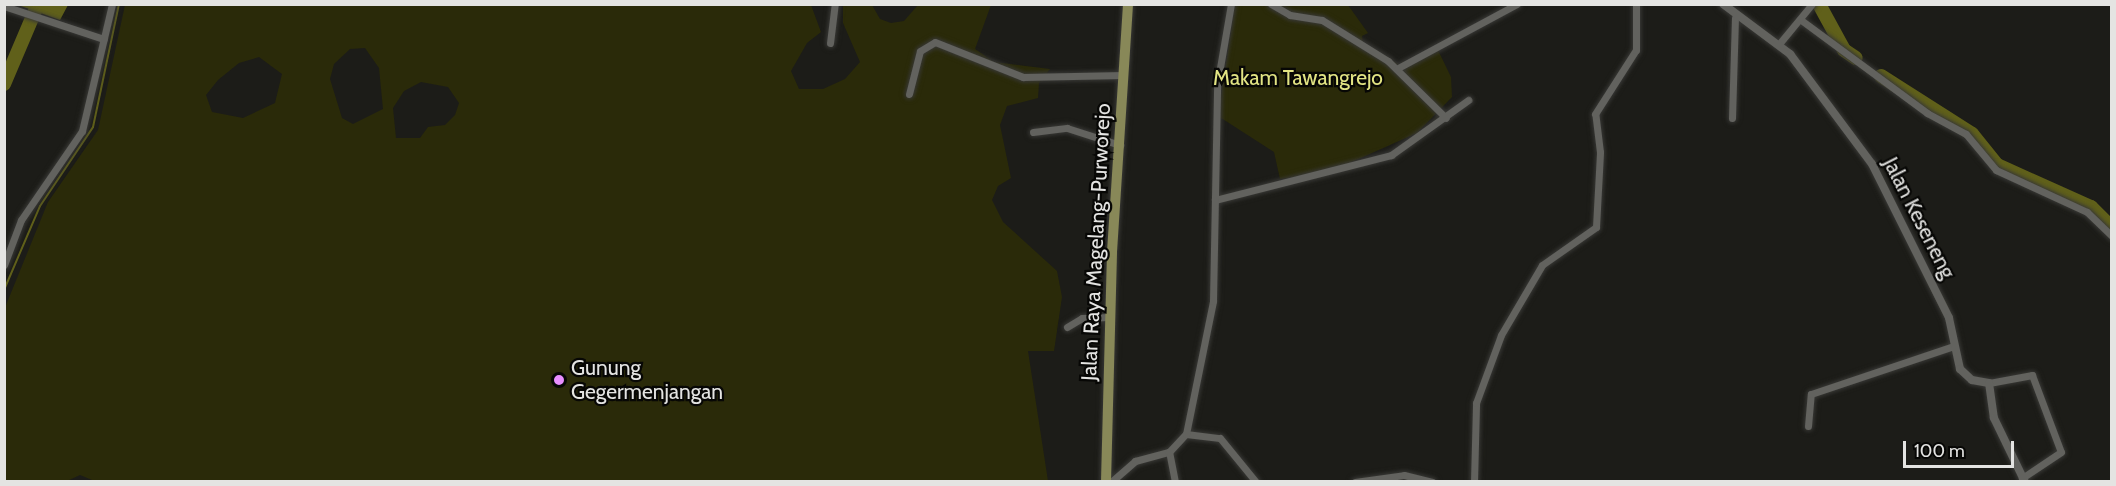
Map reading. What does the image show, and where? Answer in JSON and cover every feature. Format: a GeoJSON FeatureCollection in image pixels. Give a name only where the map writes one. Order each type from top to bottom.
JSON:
{"type":"FeatureCollection","features":[{"type":"Feature","properties":{"kind":"main road","name":"Jalan Raya Magelang-Purworejo"},"geometry":{"type":"LineString","coordinates":[[1106,482],[1109,317],[1128,4]]}},
{"type":"Feature","properties":{"kind":"street"},"geometry":{"type":"LineString","coordinates":[[4,265],[21,220],[82,131],[112,4]]}},
{"type":"Feature","properties":{"kind":"street"},"geometry":{"type":"LineString","coordinates":[[830,43],[835,4]]}},
{"type":"Feature","properties":{"kind":"street"},"geometry":{"type":"LineString","coordinates":[[1111,482],[1135,461],[1169,452],[1186,434],[1213,301],[1217,85],[1231,4]]}},
{"type":"Feature","properties":{"kind":"street"},"geometry":{"type":"LineString","coordinates":[[1271,4],[1290,15],[1322,20],[1398,68],[1446,118]]}},
{"type":"Feature","properties":{"kind":"street"},"geometry":{"type":"LineString","coordinates":[[1398,68],[1517,4]]}},
{"type":"Feature","properties":{"kind":"street"},"geometry":{"type":"LineString","coordinates":[[1474,482],[1476,403],[1501,335],[1542,265],[1561,247],[1584,239],[1596,227],[1600,152],[1595,114],[1636,50],[1636,4]]}},
{"type":"Feature","properties":{"kind":"street","name":"Jalan Keseneng"},"geometry":{"type":"LineString","coordinates":[[1723,4],[1735,18],[1779,44],[1880,177],[1945,309],[1954,346],[1965,375],[1989,383]]}},
{"type":"Feature","properties":{"kind":"street"},"geometry":{"type":"LineString","coordinates":[[1779,44],[1812,4]]}},
{"type":"Feature","properties":{"kind":"street"},"geometry":{"type":"LineString","coordinates":[[4,6],[104,39]]}},
{"type":"Feature","properties":{"kind":"street"},"geometry":{"type":"LineString","coordinates":[[1732,118],[1735,18]]}},
{"type":"Feature","properties":{"kind":"street"},"geometry":{"type":"LineString","coordinates":[[1801,20],[1927,113],[1966,134],[1996,170],[2087,212],[2112,236]]}},
{"type":"Feature","properties":{"kind":"street"},"geometry":{"type":"LineString","coordinates":[[909,94],[920,51],[935,42],[1023,77],[1124,75]]}},
{"type":"Feature","properties":{"kind":"street"},"geometry":{"type":"LineString","coordinates":[[1215,200],[1391,154],[1446,118],[1468,100]]}},
{"type":"Feature","properties":{"kind":"street"},"geometry":{"type":"LineString","coordinates":[[1033,132],[1067,128],[1120,145]]}},
{"type":"Feature","properties":{"kind":"street"},"geometry":{"type":"LineString","coordinates":[[1067,327],[1082,318],[1109,317]]}},
{"type":"Feature","properties":{"kind":"street"},"geometry":{"type":"LineString","coordinates":[[1808,426],[1810,394],[1954,346]]}},
{"type":"Feature","properties":{"kind":"street"},"geometry":{"type":"LineString","coordinates":[[2032,375],[2061,452],[2024,480],[1994,418],[1989,383],[2032,375]]}},
{"type":"Feature","properties":{"kind":"street"},"geometry":{"type":"LineString","coordinates":[[1186,434],[1220,438],[1256,482]]}},
{"type":"Feature","properties":{"kind":"street"},"geometry":{"type":"LineString","coordinates":[[1169,452],[1175,482]]}},
{"type":"Feature","properties":{"kind":"street"},"geometry":{"type":"LineString","coordinates":[[1355,482],[1404,475],[1432,482]]}},
{"type":"Feature","properties":{"kind":"green space"},"geometry":{"type":"Polygon","coordinates":[[[125,5],[811,5],[821,32],[807,43],[791,71],[799,89],[823,89],[845,79],[860,62],[843,23],[843,5],[872,5],[880,19],[891,23],[904,21],[918,5],[991,5],[975,49],[994,62],[1050,69],[1039,83],[1038,98],[1007,106],[1000,125],[1011,178],[998,186],[992,200],[1003,222],[1057,271],[1062,297],[1054,351],[1028,351],[1048,481],[97,482],[80,475],[67,481],[5,481],[4,310],[48,202],[98,130],[125,5]],[[365,48],[350,49],[334,64],[330,79],[342,118],[353,124],[383,109],[379,68],[365,48]],[[259,57],[239,63],[218,80],[206,95],[212,112],[243,118],[275,103],[282,74],[259,57]],[[421,82],[404,91],[393,108],[396,138],[420,138],[428,127],[445,125],[455,115],[459,103],[448,87],[421,82]]]}},
{"type":"Feature","properties":{"kind":"green space","name":"Makam Tawangrejo"},"geometry":{"type":"Polygon","coordinates":[[[1235,5],[1348,5],[1368,33],[1362,36],[1363,44],[1392,61],[1401,65],[1437,48],[1451,77],[1452,97],[1417,133],[1327,173],[1280,179],[1274,152],[1218,116],[1235,5]]]}},
{"type":"Feature","properties":{"kind":"shaded area"},"geometry":{"type":"Polygon","coordinates":[[[15,4],[68,5],[60,20],[15,4]]]}},
{"type":"Feature","properties":{"kind":"waterway"},"geometry":{"type":"LineString","coordinates":[[4,84],[38,4]]}},
{"type":"Feature","properties":{"kind":"waterway"},"geometry":{"type":"LineString","coordinates":[[4,290],[40,206],[93,127],[119,4]]}},
{"type":"Feature","properties":{"kind":"waterway"},"geometry":{"type":"LineString","coordinates":[[1819,4],[1844,50],[1856,58]]}},
{"type":"Feature","properties":{"kind":"waterway"},"geometry":{"type":"LineString","coordinates":[[1881,76],[1972,134],[1997,165],[2091,207],[2112,228]]}},
{"type":"Feature","properties":{"kind":"place","name":"Gunung Gegermenjangan"},"geometry":{"type":"Point","coordinates":[559,380]}}]}
